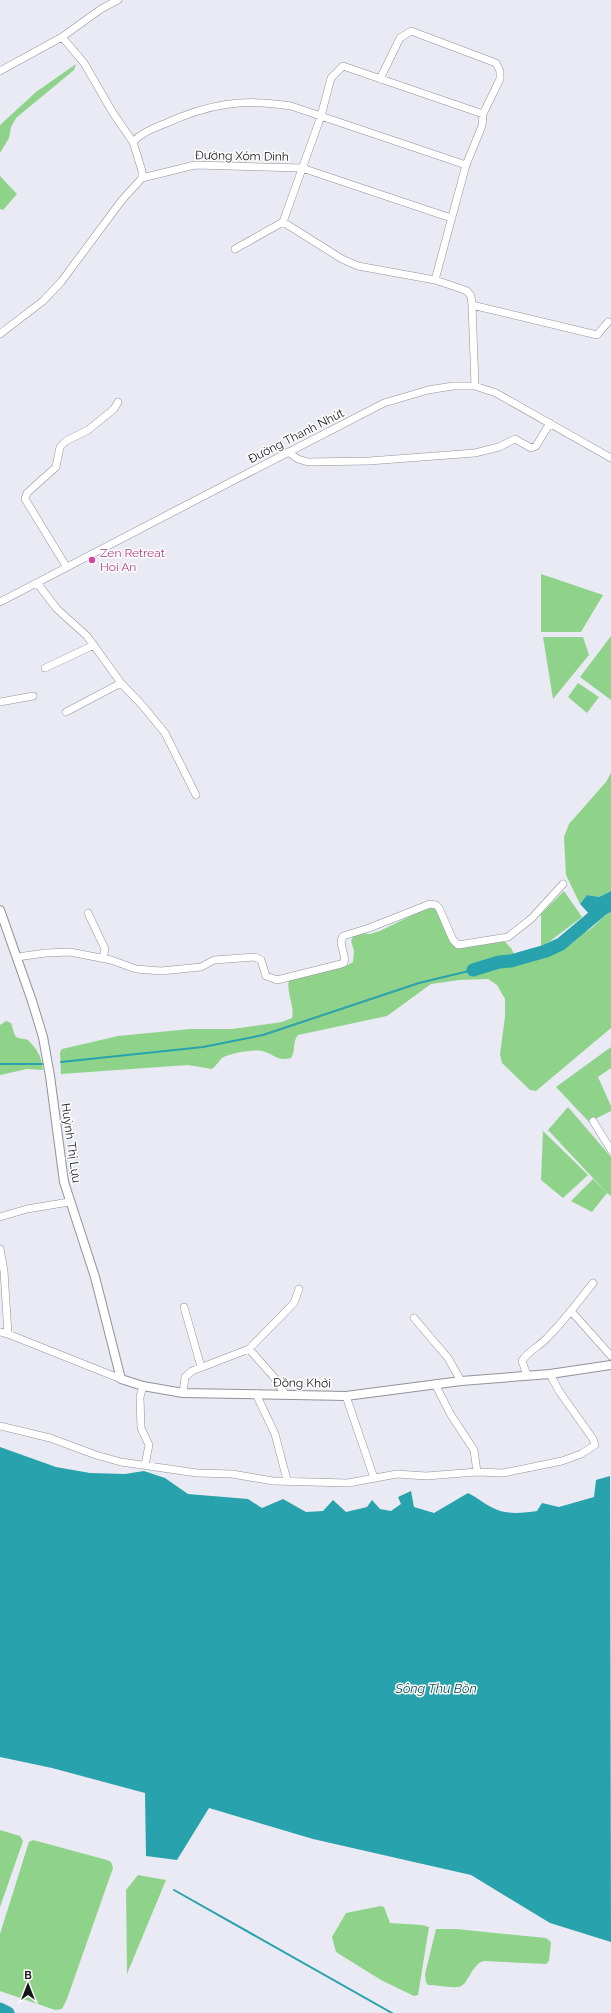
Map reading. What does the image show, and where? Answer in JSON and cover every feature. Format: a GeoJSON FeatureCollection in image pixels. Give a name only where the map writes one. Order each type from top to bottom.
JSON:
{"type":"FeatureCollection","features":[{"type":"Feature","properties":{"kind":"street"},"geometry":{"type":"LineString","coordinates":[[0,71],[62,37],[118,0]]}},
{"type":"Feature","properties":{"kind":"street"},"geometry":{"type":"LineString","coordinates":[[380,79],[400,38],[411,31],[496,63],[500,71],[500,79],[483,114],[482,126],[466,165],[435,280]]}},
{"type":"Feature","properties":{"kind":"street"},"geometry":{"type":"LineString","coordinates":[[0,334],[43,301],[62,282],[122,200],[142,178],[142,171],[133,142],[113,113],[84,63],[62,37]]}},
{"type":"Feature","properties":{"kind":"street"},"geometry":{"type":"LineString","coordinates":[[235,249],[283,222],[321,116],[331,78],[343,66],[483,114]]}},
{"type":"Feature","properties":{"kind":"street"},"geometry":{"type":"LineString","coordinates":[[133,142],[140,135],[180,116],[207,107],[235,102],[265,102],[285,105],[321,116],[466,165]]}},
{"type":"Feature","properties":{"kind":"street","name":"Đường Xóm Dinh"},"geometry":{"type":"LineString","coordinates":[[142,178],[195,165],[302,168],[451,218]]}},
{"type":"Feature","properties":{"kind":"street"},"geometry":{"type":"LineString","coordinates":[[283,222],[342,259],[358,266],[435,280],[467,291],[472,305],[475,386]]}},
{"type":"Feature","properties":{"kind":"street"},"geometry":{"type":"LineString","coordinates":[[472,305],[597,335],[608,322]]}},
{"type":"Feature","properties":{"kind":"street","name":"Đường Thanh Nhứt"},"geometry":{"type":"LineString","coordinates":[[0,602],[66,566],[121,540],[384,403],[399,397],[428,390],[453,386],[475,386],[496,393],[611,458]]}},
{"type":"Feature","properties":{"kind":"street"},"geometry":{"type":"LineString","coordinates":[[66,566],[25,499],[27,493],[56,467],[60,447],[66,441],[88,430],[114,409],[118,402]]}},
{"type":"Feature","properties":{"kind":"street"},"geometry":{"type":"LineString","coordinates":[[288,452],[303,461],[345,462],[471,454],[488,451],[515,439],[531,448],[536,446],[550,423]]}},
{"type":"Feature","properties":{"kind":"street"},"geometry":{"type":"LineString","coordinates":[[36,583],[57,609],[87,636],[121,683],[142,705],[165,733],[196,796]]}},
{"type":"Feature","properties":{"kind":"street"},"geometry":{"type":"LineString","coordinates":[[45,668],[94,645]]}},
{"type":"Feature","properties":{"kind":"street"},"geometry":{"type":"LineString","coordinates":[[66,712],[121,683]]}},
{"type":"Feature","properties":{"kind":"street"},"geometry":{"type":"LineString","coordinates":[[0,702],[33,696]]}},
{"type":"Feature","properties":{"kind":"street"},"geometry":{"type":"LineString","coordinates":[[17,957],[62,952],[102,958],[136,969],[161,972],[201,967],[214,960],[255,956],[261,960],[266,976],[276,980],[342,964],[345,958],[341,941],[343,936],[369,928],[430,904],[436,905],[439,908],[453,940],[458,945],[506,939],[532,918],[563,884]]}},
{"type":"Feature","properties":{"kind":"street","name":"Huỳnh Thị Lựu"},"geometry":{"type":"LineString","coordinates":[[0,910],[32,1001],[46,1052],[61,1164],[69,1202],[94,1277],[121,1379]]}},
{"type":"Feature","properties":{"kind":"street"},"geometry":{"type":"LineString","coordinates":[[88,913],[105,949],[102,958]]}},
{"type":"Feature","properties":{"kind":"street"},"geometry":{"type":"LineString","coordinates":[[593,1121],[611,1150]]}},
{"type":"Feature","properties":{"kind":"street"},"geometry":{"type":"LineString","coordinates":[[0,1217],[27,1209],[69,1202]]}},
{"type":"Feature","properties":{"kind":"street"},"geometry":{"type":"LineString","coordinates":[[0,1249],[8,1334]]}},
{"type":"Feature","properties":{"kind":"street"},"geometry":{"type":"LineString","coordinates":[[527,1375],[522,1361],[525,1356],[540,1346],[593,1283]]}},
{"type":"Feature","properties":{"kind":"street"},"geometry":{"type":"LineString","coordinates":[[183,1393],[185,1377],[192,1371],[249,1349],[294,1303],[299,1289]]}},
{"type":"Feature","properties":{"kind":"street"},"geometry":{"type":"LineString","coordinates":[[184,1307],[201,1367]]}},
{"type":"Feature","properties":{"kind":"street"},"geometry":{"type":"LineString","coordinates":[[571,1311],[611,1356]]}},
{"type":"Feature","properties":{"kind":"street"},"geometry":{"type":"LineString","coordinates":[[414,1318],[448,1358],[461,1381]]}},
{"type":"Feature","properties":{"kind":"street","name":"Đồng Khởi"},"geometry":{"type":"LineString","coordinates":[[0,1332],[121,1379],[143,1386],[183,1393],[346,1396],[461,1381],[550,1374],[611,1365]]}},
{"type":"Feature","properties":{"kind":"street"},"geometry":{"type":"LineString","coordinates":[[249,1349],[273,1376],[285,1394]]}},
{"type":"Feature","properties":{"kind":"street"},"geometry":{"type":"LineString","coordinates":[[0,1426],[50,1438],[113,1460],[197,1473],[232,1474],[262,1481],[287,1480],[348,1483],[397,1474],[426,1476],[477,1472],[503,1473],[546,1465],[568,1459],[594,1447],[593,1439],[559,1391],[550,1374]]}},
{"type":"Feature","properties":{"kind":"street"},"geometry":{"type":"LineString","coordinates":[[436,1384],[451,1415],[474,1450],[477,1472]]}},
{"type":"Feature","properties":{"kind":"street"},"geometry":{"type":"LineString","coordinates":[[143,1386],[140,1397],[141,1428],[149,1446],[145,1465]]}},
{"type":"Feature","properties":{"kind":"street"},"geometry":{"type":"LineString","coordinates":[[256,1394],[273,1430],[287,1480]]}},
{"type":"Feature","properties":{"kind":"street"},"geometry":{"type":"LineString","coordinates":[[346,1396],[374,1478]]}},
{"type":"Feature","properties":{"kind":"green space"},"geometry":{"type":"Polygon","coordinates":[[[76,64],[74,70],[16,118],[11,127],[9,138],[0,153],[0,125],[36,92],[76,64]]]}},
{"type":"Feature","properties":{"kind":"green space"},"geometry":{"type":"Polygon","coordinates":[[[0,176],[17,194],[3,210],[0,209],[0,176]]]}},
{"type":"Feature","properties":{"kind":"green space"},"geometry":{"type":"Polygon","coordinates":[[[541,574],[603,595],[581,632],[541,632],[541,574]]]}},
{"type":"Feature","properties":{"kind":"green space"},"geometry":{"type":"Polygon","coordinates":[[[611,636],[611,700],[580,677],[611,636]]]}},
{"type":"Feature","properties":{"kind":"green space"},"geometry":{"type":"Polygon","coordinates":[[[543,637],[583,637],[589,655],[553,699],[543,637]]]}},
{"type":"Feature","properties":{"kind":"green space"},"geometry":{"type":"Polygon","coordinates":[[[578,683],[599,697],[587,713],[568,697],[578,683]]]}},
{"type":"Feature","properties":{"kind":"green space"},"geometry":{"type":"Polygon","coordinates":[[[611,773],[611,891],[599,897],[587,895],[580,904],[566,875],[564,837],[569,824],[606,782],[611,773]]]}},
{"type":"Feature","properties":{"kind":"green space"},"geometry":{"type":"Polygon","coordinates":[[[564,891],[582,917],[541,948],[541,914],[564,891]]]}},
{"type":"Feature","properties":{"kind":"green space"},"geometry":{"type":"Polygon","coordinates":[[[433,905],[441,907],[445,913],[457,944],[502,939],[511,948],[518,962],[544,956],[561,950],[611,912],[611,1028],[536,1091],[530,1090],[502,1063],[500,1054],[505,1017],[505,999],[497,985],[488,979],[460,980],[431,984],[387,1016],[298,1035],[291,1058],[287,1059],[276,1057],[262,1051],[254,1051],[225,1056],[212,1069],[188,1065],[61,1074],[60,1052],[62,1049],[118,1036],[190,1029],[232,1029],[282,1022],[292,1018],[293,1013],[288,985],[289,980],[346,966],[353,962],[354,951],[352,938],[354,935],[357,933],[370,934],[380,931],[433,905]]]}},
{"type":"Feature","properties":{"kind":"green space"},"geometry":{"type":"Polygon","coordinates":[[[6,1021],[11,1023],[16,1037],[28,1040],[34,1047],[40,1057],[43,1070],[27,1069],[0,1075],[0,1025],[6,1021]]]}},
{"type":"Feature","properties":{"kind":"green space"},"geometry":{"type":"Polygon","coordinates":[[[611,1047],[611,1068],[598,1077],[611,1106],[611,1111],[589,1122],[556,1087],[611,1047]]]}},
{"type":"Feature","properties":{"kind":"green space"},"geometry":{"type":"Polygon","coordinates":[[[568,1107],[611,1157],[611,1196],[548,1130],[568,1107]]]}},
{"type":"Feature","properties":{"kind":"green space"},"geometry":{"type":"Polygon","coordinates":[[[543,1131],[588,1175],[563,1198],[541,1180],[543,1131]]]}},
{"type":"Feature","properties":{"kind":"green space"},"geometry":{"type":"Polygon","coordinates":[[[593,1179],[607,1193],[592,1212],[571,1201],[593,1179]]]}},
{"type":"Feature","properties":{"kind":"green space"},"geometry":{"type":"Polygon","coordinates":[[[0,1830],[20,1836],[23,1841],[0,1907],[0,1830]]]}},
{"type":"Feature","properties":{"kind":"green space"},"geometry":{"type":"Polygon","coordinates":[[[33,1840],[107,1860],[111,1862],[113,1868],[67,1999],[62,2009],[55,2010],[0,1991],[0,1934],[29,1842],[33,1840]]]}},
{"type":"Feature","properties":{"kind":"green space"},"geometry":{"type":"Polygon","coordinates":[[[138,1875],[166,1880],[127,1974],[126,1890],[138,1875]]]}},
{"type":"Feature","properties":{"kind":"green space"},"geometry":{"type":"Polygon","coordinates":[[[381,1906],[384,1907],[390,1923],[422,1925],[429,1927],[418,1995],[414,1996],[381,1980],[336,1952],[332,1937],[346,1913],[381,1906]]]}},
{"type":"Feature","properties":{"kind":"green space"},"geometry":{"type":"Polygon","coordinates":[[[436,1929],[456,1929],[546,1938],[551,1942],[549,1961],[546,1964],[483,1961],[478,1964],[461,1986],[450,1987],[428,1985],[425,1974],[436,1929]]]}},
{"type":"Feature","properties":{"kind":"water"},"geometry":{"type":"Polygon","coordinates":[[[611,891],[611,912],[601,917],[592,917],[580,904],[587,895],[599,897],[611,891]]]}},
{"type":"Feature","properties":{"kind":"water","name":"Sông Thu Bồn"},"geometry":{"type":"Polygon","coordinates":[[[0,1447],[56,1467],[90,1473],[125,1474],[144,1471],[165,1478],[188,1494],[248,1499],[262,1508],[283,1499],[306,1512],[323,1511],[333,1500],[346,1512],[367,1507],[372,1500],[380,1509],[391,1511],[401,1504],[398,1497],[411,1491],[414,1507],[434,1513],[468,1493],[503,1512],[532,1512],[537,1511],[542,1503],[559,1507],[594,1497],[596,1480],[610,1476],[611,1942],[550,1923],[471,1875],[313,1839],[209,1808],[177,1860],[146,1856],[145,1793],[52,1768],[0,1757],[0,1447]]]}},
{"type":"Feature","properties":{"kind":"waterway"},"geometry":{"type":"LineString","coordinates":[[473,970],[546,951],[561,944],[611,902]]}},
{"type":"Feature","properties":{"kind":"waterway"},"geometry":{"type":"LineString","coordinates":[[61,1062],[203,1047],[263,1035],[419,983],[473,970]]}},
{"type":"Feature","properties":{"kind":"waterway"},"geometry":{"type":"LineString","coordinates":[[0,1064],[43,1064]]}},
{"type":"Feature","properties":{"kind":"waterway"},"geometry":{"type":"LineString","coordinates":[[174,1890],[392,2013]]}},
{"type":"Feature","properties":{"kind":"waterway"},"geometry":{"type":"LineString","coordinates":[[0,2009],[8,2013]]}},
{"type":"Feature","properties":{"kind":"place","name":"Zen Retreat Hoi An"},"geometry":{"type":"Point","coordinates":[92,560]}}]}
